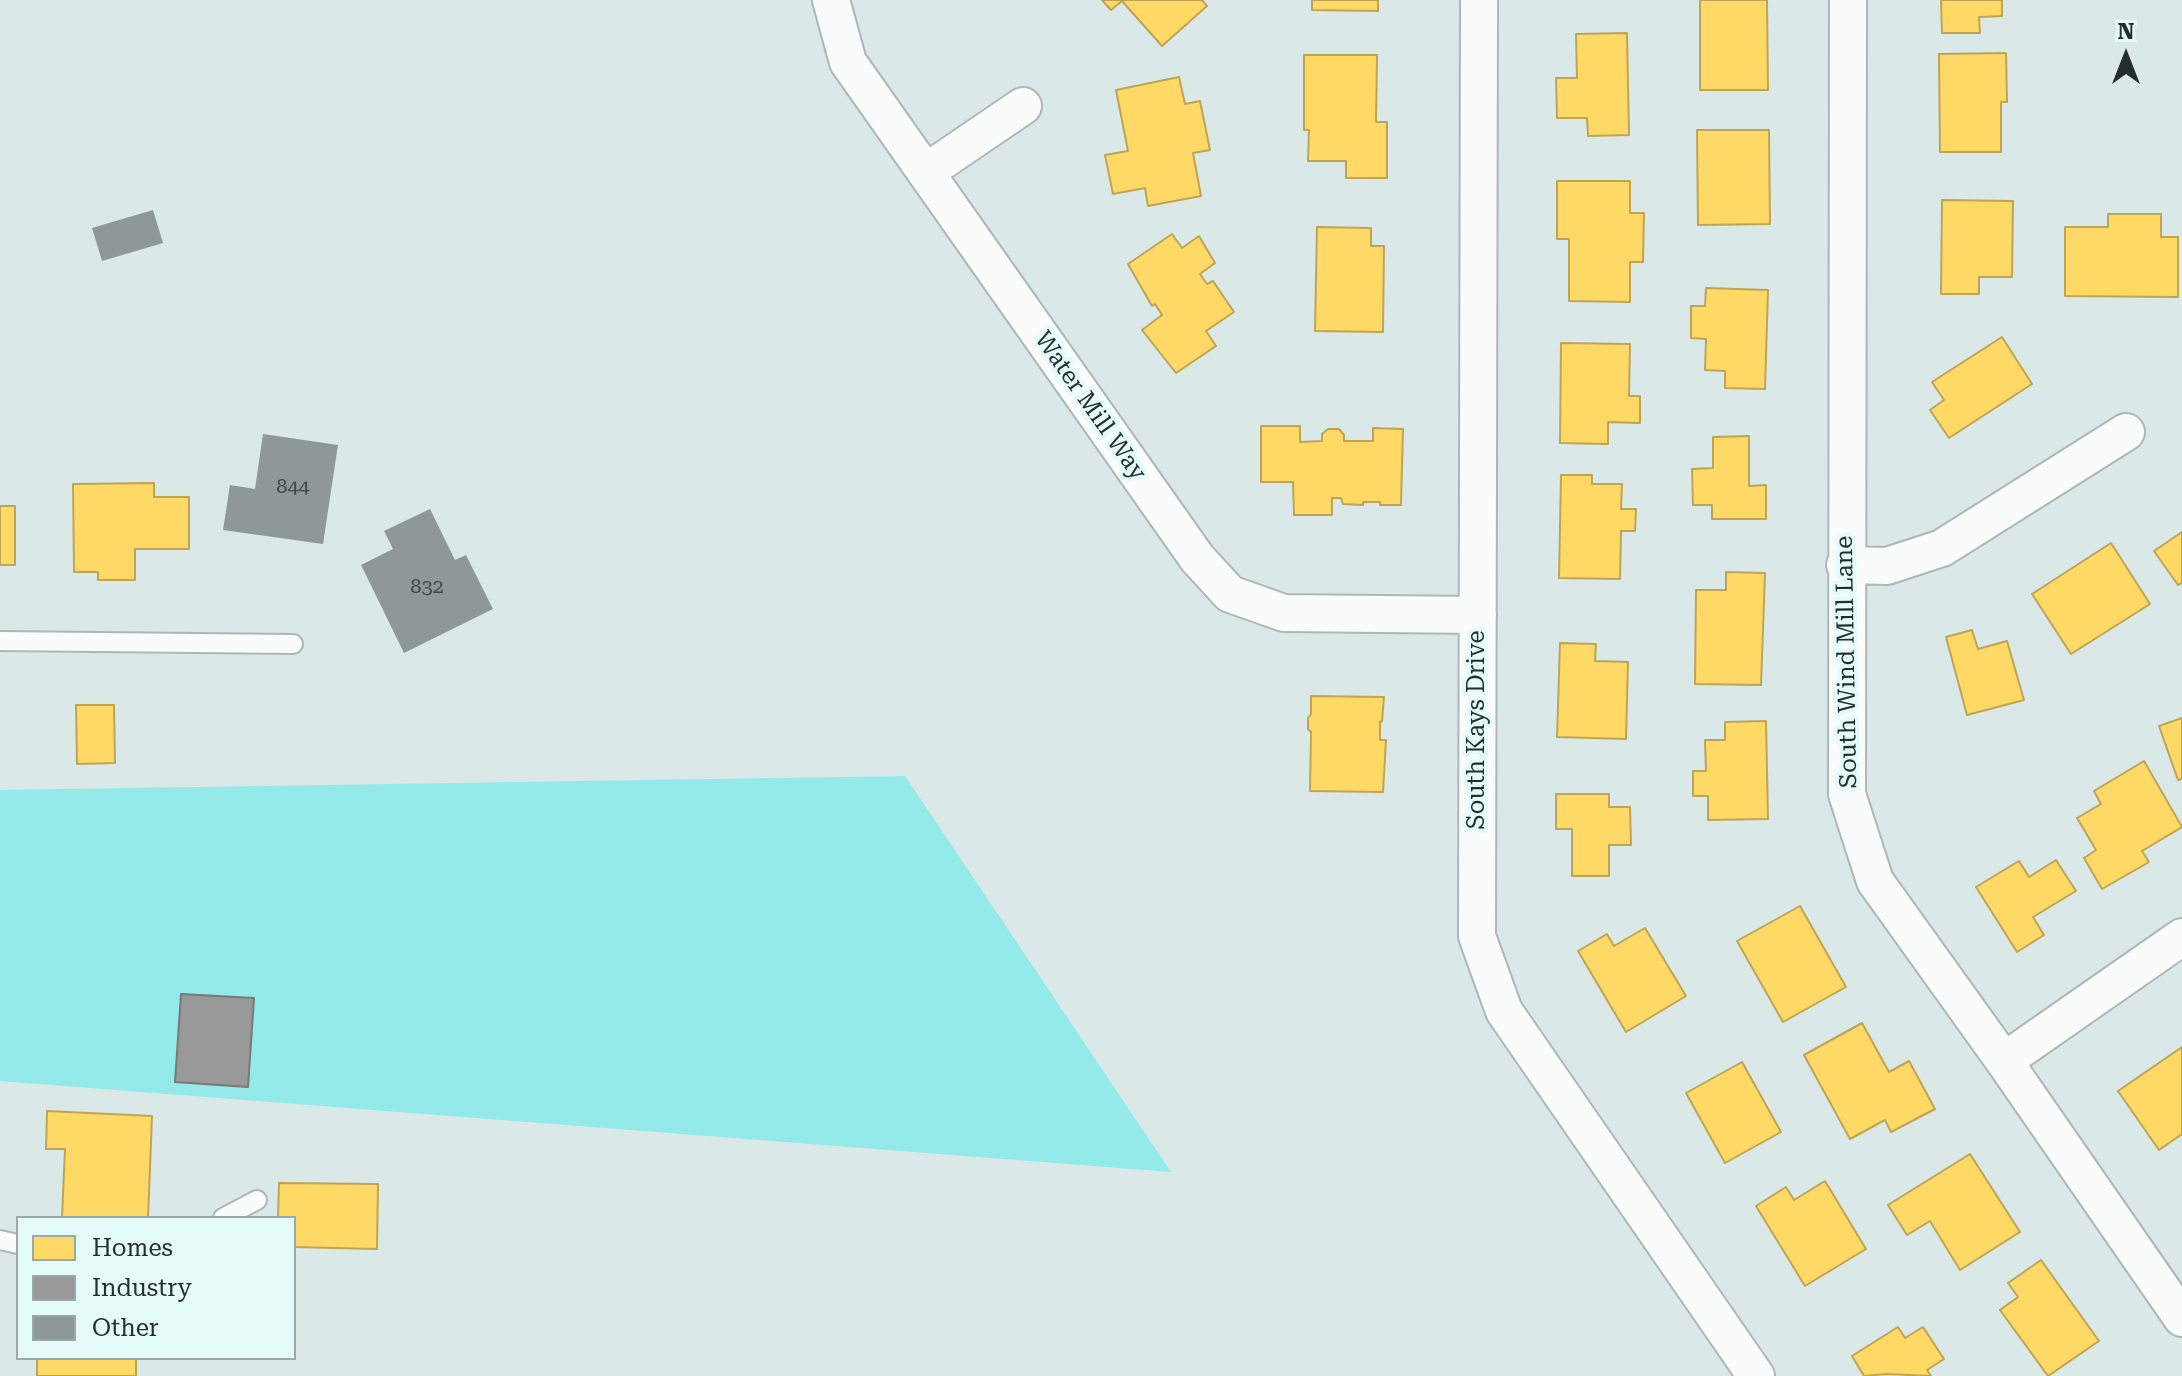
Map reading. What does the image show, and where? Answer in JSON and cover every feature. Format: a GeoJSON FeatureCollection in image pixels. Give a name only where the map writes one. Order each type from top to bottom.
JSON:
{"type":"FeatureCollection","features":[{"type":"Feature","properties":{"kind":"street","name":"Water Mill Way"},"geometry":{"type":"LineString","coordinates":[[831,0],[848,62],[1197,558],[1230,594],[1284,613],[1478,615]]}},
{"type":"Feature","properties":{"kind":"street","name":"South Kays Drive"},"geometry":{"type":"LineString","coordinates":[[1479,0],[1477,936],[1504,1011],[1756,1376]]}},
{"type":"Feature","properties":{"kind":"street","name":"South Wind Mill Lane"},"geometry":{"type":"LineString","coordinates":[[1848,0],[1847,794],[1875,881],[2182,1318]]}},
{"type":"Feature","properties":{"kind":"street"},"geometry":{"type":"LineString","coordinates":[[926,172],[1023,106]]}},
{"type":"Feature","properties":{"kind":"street"},"geometry":{"type":"LineString","coordinates":[[1845,565],[1887,566],[1942,548],[2126,432]]}},
{"type":"Feature","properties":{"kind":"street"},"geometry":{"type":"LineString","coordinates":[[2004,1061],[2182,937]]}},
{"type":"Feature","properties":{"kind":"lane"},"geometry":{"type":"LineString","coordinates":[[0,641],[293,644]]}},
{"type":"Feature","properties":{"kind":"lane"},"geometry":{"type":"LineString","coordinates":[[227,1216],[257,1200]]}},
{"type":"Feature","properties":{"kind":"shaded area"},"geometry":{"type":"Polygon","coordinates":[[[905,776],[1171,1172],[0,1081],[0,790],[905,776]]]}},
{"type":"Feature","properties":{"kind":"building: Homes"},"geometry":{"type":"Polygon","coordinates":[[[1102,0],[1202,0],[1207,6],[1162,46],[1122,1],[1111,10],[1102,0]]]}},
{"type":"Feature","properties":{"kind":"building: Homes"},"geometry":{"type":"Polygon","coordinates":[[[1312,0],[1378,0],[1378,11],[1312,10],[1312,0]]]}},
{"type":"Feature","properties":{"kind":"building: Homes"},"geometry":{"type":"Polygon","coordinates":[[[1700,0],[1767,0],[1768,90],[1700,90],[1700,0]]]}},
{"type":"Feature","properties":{"kind":"building: Homes"},"geometry":{"type":"Polygon","coordinates":[[[1941,0],[2002,0],[2002,16],[1979,17],[1980,33],[1942,33],[1941,0]]]}},
{"type":"Feature","properties":{"kind":"building: Homes"},"geometry":{"type":"Polygon","coordinates":[[[1627,33],[1629,135],[1588,136],[1587,118],[1557,118],[1556,78],[1577,78],[1576,34],[1627,33]]]}},
{"type":"Feature","properties":{"kind":"building: Homes"},"geometry":{"type":"Polygon","coordinates":[[[2006,53],[2007,102],[2001,102],[2001,152],[1940,152],[1939,54],[2006,53]]]}},
{"type":"Feature","properties":{"kind":"building: Homes"},"geometry":{"type":"Polygon","coordinates":[[[1304,55],[1377,55],[1376,122],[1387,122],[1387,178],[1346,178],[1346,161],[1308,161],[1309,130],[1304,130],[1304,55]]]}},
{"type":"Feature","properties":{"kind":"building: Homes"},"geometry":{"type":"Polygon","coordinates":[[[1179,77],[1185,104],[1200,101],[1210,150],[1193,153],[1201,196],[1148,206],[1145,188],[1113,194],[1105,155],[1128,151],[1116,90],[1179,77]]]}},
{"type":"Feature","properties":{"kind":"building: Homes"},"geometry":{"type":"Polygon","coordinates":[[[1697,130],[1769,130],[1770,224],[1698,225],[1697,130]]]}},
{"type":"Feature","properties":{"kind":"building: Homes"},"geometry":{"type":"Polygon","coordinates":[[[1557,181],[1630,181],[1630,213],[1644,213],[1643,262],[1630,262],[1630,302],[1569,301],[1569,239],[1557,239],[1557,181]]]}},
{"type":"Feature","properties":{"kind":"building: Homes"},"geometry":{"type":"Polygon","coordinates":[[[1942,200],[2013,201],[2012,277],[1979,277],[1979,294],[1941,294],[1942,200]]]}},
{"type":"Feature","properties":{"kind":"building: Homes"},"geometry":{"type":"Polygon","coordinates":[[[2108,214],[2161,214],[2161,237],[2178,237],[2178,297],[2065,296],[2065,227],[2108,227],[2108,214]]]}},
{"type":"Feature","properties":{"kind":"building: Homes"},"geometry":{"type":"Polygon","coordinates":[[[1317,227],[1371,228],[1371,246],[1384,246],[1383,332],[1315,331],[1317,227]]]}},
{"type":"Feature","properties":{"kind":"building: Homes"},"geometry":{"type":"Polygon","coordinates":[[[1172,234],[1182,248],[1199,236],[1215,263],[1200,274],[1207,284],[1213,281],[1234,312],[1206,331],[1216,346],[1176,373],[1142,330],[1162,315],[1155,304],[1152,306],[1128,264],[1172,234]]]}},
{"type":"Feature","properties":{"kind":"building: Homes"},"geometry":{"type":"Polygon","coordinates":[[[1706,288],[1768,290],[1765,389],[1725,388],[1725,371],[1705,370],[1706,339],[1691,338],[1691,306],[1705,306],[1706,288]]]}},
{"type":"Feature","properties":{"kind":"building: Homes"},"geometry":{"type":"Polygon","coordinates":[[[2002,337],[2032,384],[1949,438],[1930,410],[1944,400],[1932,382],[2002,337]]]}},
{"type":"Feature","properties":{"kind":"building: Homes"},"geometry":{"type":"Polygon","coordinates":[[[1561,343],[1630,344],[1629,396],[1640,396],[1640,423],[1608,422],[1608,444],[1560,443],[1561,343]]]}},
{"type":"Feature","properties":{"kind":"building: Homes"},"geometry":{"type":"Polygon","coordinates":[[[1261,426],[1300,426],[1300,442],[1322,441],[1322,434],[1328,429],[1339,429],[1344,441],[1373,441],[1373,428],[1403,429],[1401,505],[1380,505],[1380,502],[1343,504],[1341,498],[1332,498],[1332,515],[1294,515],[1293,482],[1261,482],[1261,426]]]}},
{"type":"Feature","properties":{"kind":"building: Homes"},"geometry":{"type":"Polygon","coordinates":[[[1749,436],[1749,486],[1766,485],[1766,519],[1712,519],[1712,505],[1693,505],[1692,469],[1713,468],[1713,437],[1749,436]]]}},
{"type":"Feature","properties":{"kind":"building: Homes"},"geometry":{"type":"Polygon","coordinates":[[[1561,475],[1592,475],[1592,484],[1622,484],[1621,509],[1636,509],[1635,531],[1621,531],[1620,579],[1559,578],[1561,475]]]}},
{"type":"Feature","properties":{"kind":"building: Homes"},"geometry":{"type":"Polygon","coordinates":[[[154,483],[154,497],[189,497],[189,549],[135,549],[135,580],[98,580],[98,572],[74,572],[73,484],[154,483]]]}},
{"type":"Feature","properties":{"kind":"building: Homes"},"geometry":{"type":"Polygon","coordinates":[[[0,506],[15,506],[15,565],[0,565],[0,506]]]}},
{"type":"Feature","properties":{"kind":"building: Homes"},"geometry":{"type":"Polygon","coordinates":[[[2182,532],[2182,583],[2178,585],[2154,551],[2182,532]]]}},
{"type":"Feature","properties":{"kind":"building: Homes"},"geometry":{"type":"Polygon","coordinates":[[[2111,543],[2150,604],[2071,654],[2032,594],[2111,543]]]}},
{"type":"Feature","properties":{"kind":"building: Homes"},"geometry":{"type":"Polygon","coordinates":[[[1726,572],[1765,573],[1761,685],[1695,684],[1696,590],[1726,590],[1726,572]]]}},
{"type":"Feature","properties":{"kind":"building: Homes"},"geometry":{"type":"Polygon","coordinates":[[[1972,630],[1978,649],[2007,641],[2024,700],[1967,715],[1946,637],[1972,630]]]}},
{"type":"Feature","properties":{"kind":"building: Homes"},"geometry":{"type":"Polygon","coordinates":[[[1560,643],[1596,644],[1595,661],[1628,662],[1626,739],[1557,737],[1560,643]]]}},
{"type":"Feature","properties":{"kind":"building: Homes"},"geometry":{"type":"Polygon","coordinates":[[[1311,696],[1384,697],[1380,722],[1380,740],[1386,740],[1383,792],[1310,791],[1311,732],[1308,718],[1311,714],[1311,696]]]}},
{"type":"Feature","properties":{"kind":"building: Homes"},"geometry":{"type":"Polygon","coordinates":[[[76,705],[114,705],[115,763],[77,764],[76,705]]]}},
{"type":"Feature","properties":{"kind":"building: Homes"},"geometry":{"type":"Polygon","coordinates":[[[2182,718],[2182,779],[2178,780],[2159,726],[2182,718]]]}},
{"type":"Feature","properties":{"kind":"building: Homes"},"geometry":{"type":"Polygon","coordinates":[[[1766,721],[1768,819],[1708,820],[1708,796],[1693,796],[1693,771],[1706,771],[1705,740],[1725,740],[1725,722],[1766,721]]]}},
{"type":"Feature","properties":{"kind":"building: Homes"},"geometry":{"type":"Polygon","coordinates":[[[2144,761],[2182,827],[2142,851],[2149,862],[2102,889],[2084,858],[2096,850],[2077,818],[2101,804],[2094,791],[2144,761]]]}},
{"type":"Feature","properties":{"kind":"building: Homes"},"geometry":{"type":"Polygon","coordinates":[[[1556,794],[1609,794],[1609,807],[1630,807],[1631,845],[1609,845],[1609,876],[1572,876],[1572,829],[1556,829],[1556,794]]]}},
{"type":"Feature","properties":{"kind":"building: Homes"},"geometry":{"type":"Polygon","coordinates":[[[2056,860],[2076,891],[2033,917],[2044,935],[2017,952],[1976,887],[2019,861],[2029,877],[2056,860]]]}},
{"type":"Feature","properties":{"kind":"building: Homes"},"geometry":{"type":"Polygon","coordinates":[[[1800,906],[1846,987],[1783,1022],[1737,941],[1800,906]]]}},
{"type":"Feature","properties":{"kind":"building: Homes"},"geometry":{"type":"Polygon","coordinates":[[[1645,928],[1686,996],[1626,1032],[1578,951],[1607,934],[1614,946],[1645,928]]]}},
{"type":"Feature","properties":{"kind":"building: Homes"},"geometry":{"type":"Polygon","coordinates":[[[1862,1023],[1889,1072],[1909,1061],[1935,1109],[1891,1132],[1885,1120],[1850,1139],[1804,1055],[1862,1023]]]}},
{"type":"Feature","properties":{"kind":"building: Homes"},"geometry":{"type":"Polygon","coordinates":[[[2182,1047],[2182,1134],[2159,1150],[2118,1091],[2182,1047]]]}},
{"type":"Feature","properties":{"kind":"building: Homes"},"geometry":{"type":"Polygon","coordinates":[[[1742,1062],[1781,1132],[1725,1163],[1686,1093],[1742,1062]]]}},
{"type":"Feature","properties":{"kind":"building: Homes"},"geometry":{"type":"Polygon","coordinates":[[[47,1111],[152,1116],[148,1216],[62,1216],[65,1149],[46,1149],[47,1111]]]}},
{"type":"Feature","properties":{"kind":"building: Homes"},"geometry":{"type":"Polygon","coordinates":[[[1970,1154],[2020,1232],[1960,1270],[1930,1221],[1907,1235],[1888,1205],[1970,1154]]]}},
{"type":"Feature","properties":{"kind":"building: Homes"},"geometry":{"type":"Polygon","coordinates":[[[1825,1181],[1866,1249],[1805,1286],[1756,1206],[1786,1187],[1794,1200],[1825,1181]]]}},
{"type":"Feature","properties":{"kind":"building: Homes"},"geometry":{"type":"Polygon","coordinates":[[[279,1183],[378,1184],[377,1249],[296,1247],[296,1216],[278,1216],[279,1183]]]}},
{"type":"Feature","properties":{"kind":"building: Homes"},"geometry":{"type":"Polygon","coordinates":[[[2041,1260],[2099,1341],[2048,1376],[2000,1310],[2018,1297],[2008,1283],[2041,1260]]]}},
{"type":"Feature","properties":{"kind":"building: Homes"},"geometry":{"type":"Polygon","coordinates":[[[1898,1327],[1905,1338],[1923,1327],[1944,1359],[1927,1370],[1931,1376],[1864,1376],[1852,1356],[1898,1327]]]}},
{"type":"Feature","properties":{"kind":"building: Homes"},"geometry":{"type":"Polygon","coordinates":[[[37,1360],[136,1360],[136,1376],[37,1376],[37,1360]]]}},
{"type":"Feature","properties":{"kind":"building: Industry"},"geometry":{"type":"Polygon","coordinates":[[[181,994],[254,998],[248,1087],[175,1082],[181,994]]]}},
{"type":"Feature","properties":{"kind":"building: Other"},"geometry":{"type":"Polygon","coordinates":[[[153,210],[163,243],[102,261],[92,228],[153,210]]]}},
{"type":"Feature","properties":{"kind":"building: Other"},"geometry":{"type":"Polygon","coordinates":[[[263,434],[338,445],[323,544],[223,530],[230,485],[255,489],[263,434]]]}},
{"type":"Feature","properties":{"kind":"building: Other"},"geometry":{"type":"Polygon","coordinates":[[[430,509],[455,560],[466,555],[493,609],[404,653],[361,565],[393,549],[384,531],[430,509]]]}}]}
